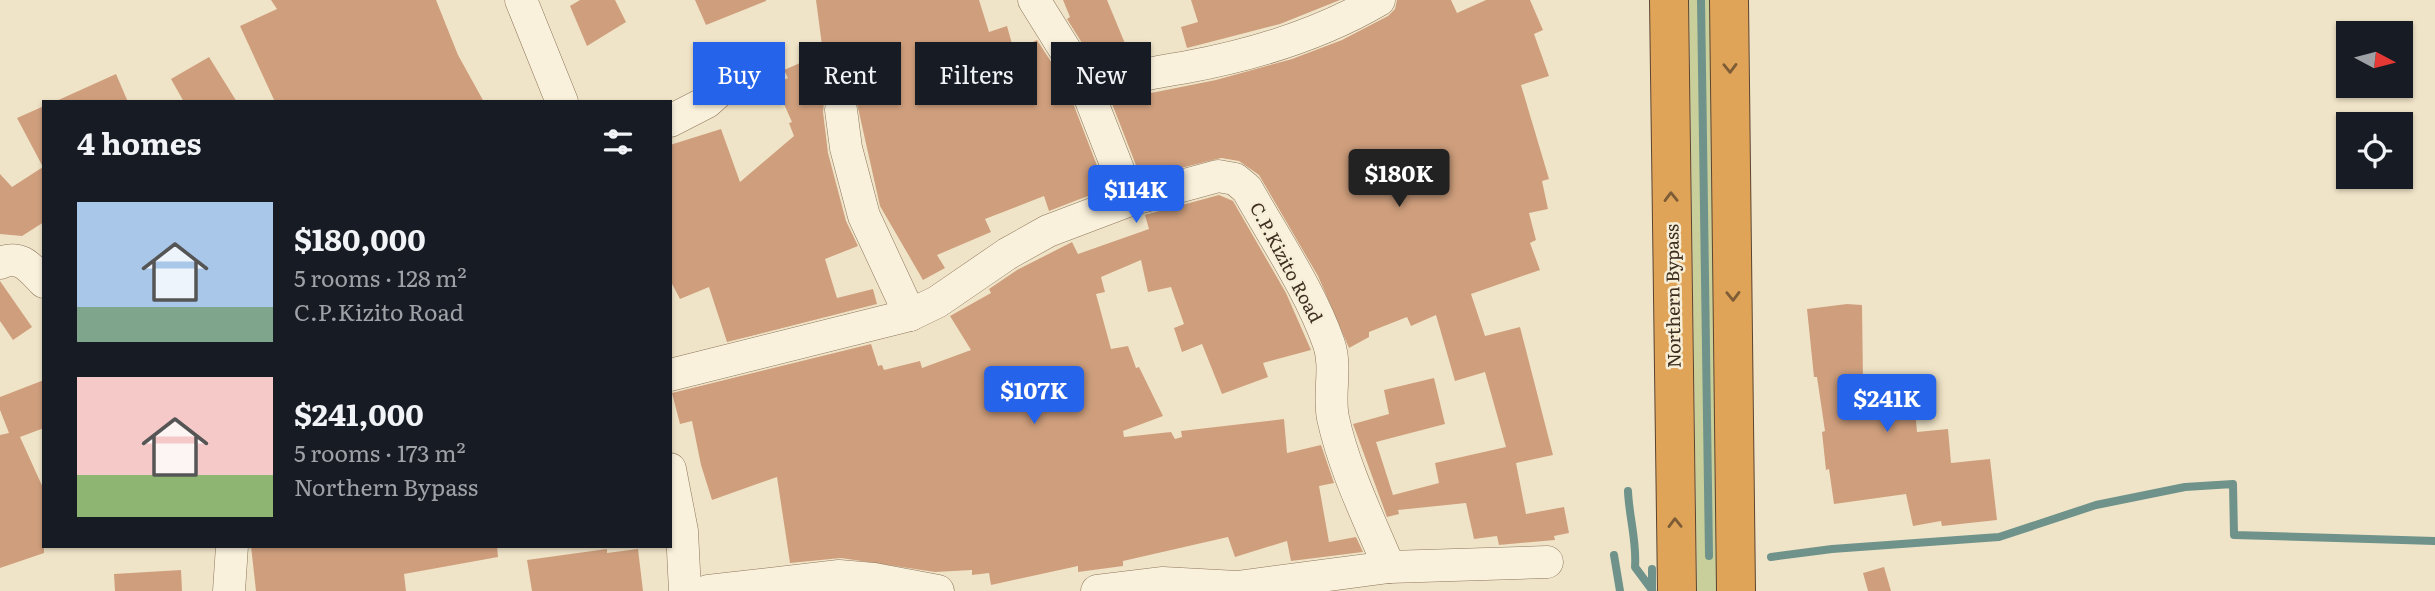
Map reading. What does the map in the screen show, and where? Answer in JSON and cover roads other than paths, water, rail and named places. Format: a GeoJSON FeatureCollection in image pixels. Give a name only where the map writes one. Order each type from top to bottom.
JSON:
{"type":"FeatureCollection","features":[{"type":"Feature","properties":{"kind":"highway","name":"Northern Bypass"},"geometry":{"type":"LineString","coordinates":[[1669,0],[1677,591]]}},
{"type":"Feature","properties":{"kind":"highway"},"geometry":{"type":"LineString","coordinates":[[1729,0],[1736,591]]}},
{"type":"Feature","properties":{"kind":"street"},"geometry":{"type":"LineString","coordinates":[[521,0],[561,100]]}},
{"type":"Feature","properties":{"kind":"street"},"geometry":{"type":"LineString","coordinates":[[1034,0],[1059,42]]}},
{"type":"Feature","properties":{"kind":"street"},"geometry":{"type":"LineString","coordinates":[[1151,73],[1188,67],[1270,47],[1306,34],[1379,0]]}},
{"type":"Feature","properties":{"kind":"street"},"geometry":{"type":"LineString","coordinates":[[672,120],[701,105]]}},
{"type":"Feature","properties":{"kind":"street"},"geometry":{"type":"LineString","coordinates":[[1093,105],[1129,200]]}},
{"type":"Feature","properties":{"kind":"street"},"geometry":{"type":"LineString","coordinates":[[841,110],[846,148],[864,216],[910,315]]}},
{"type":"Feature","properties":{"kind":"street","name":"C.P.Kizito Road"},"geometry":{"type":"LineString","coordinates":[[672,374],[910,315],[937,302],[1007,254],[1048,231],[1129,200],[1219,176],[1235,179],[1247,189],[1313,307],[1329,344],[1333,360],[1332,415],[1365,510],[1389,567]]}},
{"type":"Feature","properties":{"kind":"street"},"geometry":{"type":"LineString","coordinates":[[0,263],[9,259],[24,262],[42,280]]}},
{"type":"Feature","properties":{"kind":"street"},"geometry":{"type":"LineString","coordinates":[[672,479],[682,531],[685,591]]}},
{"type":"Feature","properties":{"kind":"street"},"geometry":{"type":"LineString","coordinates":[[229,591],[232,548]]}},
{"type":"Feature","properties":{"kind":"street"},"geometry":{"type":"LineString","coordinates":[[1097,591],[1237,587],[1389,567],[1547,562]]}},
{"type":"Feature","properties":{"kind":"street"},"geometry":{"type":"LineString","coordinates":[[708,591],[839,576],[874,579],[938,591]]}},
{"type":"Feature","properties":{"kind":"waterway"},"geometry":{"type":"LineString","coordinates":[[1701,0],[1709,556]]}},
{"type":"Feature","properties":{"kind":"waterway"},"geometry":{"type":"LineString","coordinates":[[1771,557],[1832,549],[1999,537],[2096,505],[2185,487],[2233,484],[2234,535],[2435,541]]}},
{"type":"Feature","properties":{"kind":"waterway"},"geometry":{"type":"LineString","coordinates":[[1628,491],[1635,567],[1652,590]]}},
{"type":"Feature","properties":{"kind":"waterway"},"geometry":{"type":"LineString","coordinates":[[1614,555],[1620,591]]}},
{"type":"Feature","properties":{"kind":"waterway"},"geometry":{"type":"LineString","coordinates":[[1652,569],[1652,591]]}}]}
